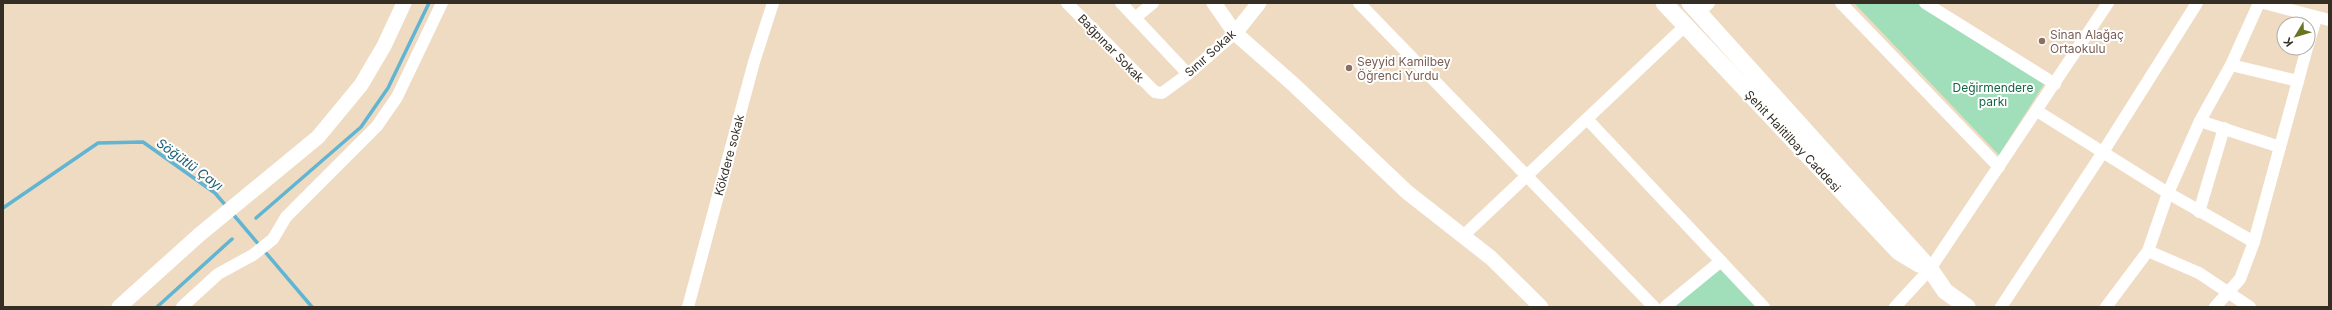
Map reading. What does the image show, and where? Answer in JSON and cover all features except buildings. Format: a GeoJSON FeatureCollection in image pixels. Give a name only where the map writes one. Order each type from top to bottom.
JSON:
{"type":"FeatureCollection","features":[{"type":"Feature","properties":{"kind":"main road","name":"Şehit Halitilbay Caddesi"},"geometry":{"type":"LineString","coordinates":[[1664,3],[1899,252],[1914,262],[1930,269]]}},
{"type":"Feature","properties":{"kind":"main road","name":"Şehit Halitilbay Caddesi"},"geometry":{"type":"LineString","coordinates":[[1700,6],[1930,269],[1946,290],[1967,307]]}},
{"type":"Feature","properties":{"kind":"street"},"geometry":{"type":"LineString","coordinates":[[119,307],[199,235],[318,137],[361,85],[384,46],[404,3]]}},
{"type":"Feature","properties":{"kind":"street"},"geometry":{"type":"LineString","coordinates":[[182,307],[218,274],[253,255],[272,239],[286,216],[377,126],[397,97],[442,3]]}},
{"type":"Feature","properties":{"kind":"street","name":"Kökdere sokak"},"geometry":{"type":"LineString","coordinates":[[688,307],[754,62],[773,3]]}},
{"type":"Feature","properties":{"kind":"street","name":"Bağpınar Sokak"},"geometry":{"type":"LineString","coordinates":[[1067,3],[1155,92]]}},
{"type":"Feature","properties":{"kind":"street"},"geometry":{"type":"LineString","coordinates":[[1121,3],[1188,74]]}},
{"type":"Feature","properties":{"kind":"street"},"geometry":{"type":"LineString","coordinates":[[1135,18],[1153,3]]}},
{"type":"Feature","properties":{"kind":"street"},"geometry":{"type":"LineString","coordinates":[[1214,3],[1235,32],[1293,84],[1407,192],[1491,258],[1541,307]]}},
{"type":"Feature","properties":{"kind":"street","name":"Sınır Sokak"},"geometry":{"type":"LineString","coordinates":[[1155,92],[1162,93],[1188,74],[1235,32],[1259,3]]}},
{"type":"Feature","properties":{"kind":"street"},"geometry":{"type":"LineString","coordinates":[[1359,3],[1654,307]]}},
{"type":"Feature","properties":{"kind":"street"},"geometry":{"type":"LineString","coordinates":[[1841,3],[1999,166]]}},
{"type":"Feature","properties":{"kind":"street"},"geometry":{"type":"LineString","coordinates":[[1926,3],[1940,6],[2055,84]]}},
{"type":"Feature","properties":{"kind":"street"},"geometry":{"type":"LineString","coordinates":[[1895,307],[1930,269],[2108,3]]}},
{"type":"Feature","properties":{"kind":"street"},"geometry":{"type":"LineString","coordinates":[[2001,307],[2103,152],[2197,3]]}},
{"type":"Feature","properties":{"kind":"street"},"geometry":{"type":"LineString","coordinates":[[2106,307],[2148,251],[2168,194],[2200,121],[2231,65],[2259,3]]}},
{"type":"Feature","properties":{"kind":"street"},"geometry":{"type":"LineString","coordinates":[[2264,3],[2309,16]]}},
{"type":"Feature","properties":{"kind":"street"},"geometry":{"type":"LineString","coordinates":[[2316,18],[2329,20]]}},
{"type":"Feature","properties":{"kind":"street"},"geometry":{"type":"LineString","coordinates":[[1463,236],[1685,26]]}},
{"type":"Feature","properties":{"kind":"street"},"geometry":{"type":"LineString","coordinates":[[2215,307],[2240,279],[2254,242],[2305,56]]}},
{"type":"Feature","properties":{"kind":"street"},"geometry":{"type":"LineString","coordinates":[[2231,65],[2298,81]]}},
{"type":"Feature","properties":{"kind":"street"},"geometry":{"type":"LineString","coordinates":[[2037,110],[2168,194],[2254,242]]}},
{"type":"Feature","properties":{"kind":"street"},"geometry":{"type":"LineString","coordinates":[[1586,118],[1764,307]]}},
{"type":"Feature","properties":{"kind":"street"},"geometry":{"type":"LineString","coordinates":[[2200,121],[2280,147]]}},
{"type":"Feature","properties":{"kind":"street"},"geometry":{"type":"LineString","coordinates":[[2199,212],[2224,128]]}},
{"type":"Feature","properties":{"kind":"street"},"geometry":{"type":"LineString","coordinates":[[2148,251],[2198,273],[2250,307]]}},
{"type":"Feature","properties":{"kind":"street"},"geometry":{"type":"LineString","coordinates":[[1665,307],[1721,261]]}},
{"type":"Feature","properties":{"kind":"green space","name":"Değirmendere parkı"},"geometry":{"type":"Polygon","coordinates":[[[1854,3],[1917,3],[2046,81],[1999,155],[1854,3]]]}},
{"type":"Feature","properties":{"kind":"green space"},"geometry":{"type":"Polygon","coordinates":[[[1719,266],[1758,307],[1669,307],[1719,266]]]}},
{"type":"Feature","properties":{"kind":"waterway"},"geometry":{"type":"LineString","coordinates":[[256,218],[361,127],[388,88],[429,3]]}},
{"type":"Feature","properties":{"kind":"waterway","name":"Söğütlü Çayı"},"geometry":{"type":"LineString","coordinates":[[3,208],[98,143],[143,142],[215,193],[227,207]]}},
{"type":"Feature","properties":{"kind":"waterway","name":"Söğütlü Çayı"},"geometry":{"type":"LineString","coordinates":[[232,213],[312,307]]}},
{"type":"Feature","properties":{"kind":"waterway"},"geometry":{"type":"LineString","coordinates":[[157,307],[232,239]]}},
{"type":"Feature","properties":{"kind":"place","name":"Sinan Alağaç Ortaokulu"},"geometry":{"type":"Point","coordinates":[2042,41]}},
{"type":"Feature","properties":{"kind":"place","name":"Seyyid Kamilbey Öğrenci Yurdu"},"geometry":{"type":"Point","coordinates":[1349,68]}}]}
